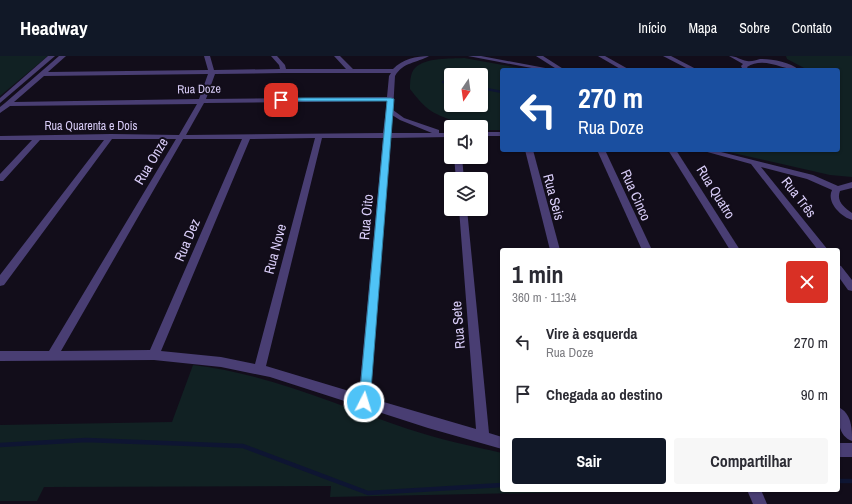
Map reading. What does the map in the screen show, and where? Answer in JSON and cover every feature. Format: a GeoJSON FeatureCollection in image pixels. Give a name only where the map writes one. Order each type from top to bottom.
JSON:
{"type":"FeatureCollection","features":[{"type":"Feature","properties":{"kind":"street"},"geometry":{"type":"LineString","coordinates":[[0,101],[52,56]]}},
{"type":"Feature","properties":{"kind":"street"},"geometry":{"type":"LineString","coordinates":[[0,110],[44,74],[63,56]]}},
{"type":"Feature","properties":{"kind":"street"},"geometry":{"type":"LineString","coordinates":[[182,136],[202,101],[212,72],[207,56]]}},
{"type":"Feature","properties":{"kind":"street"},"geometry":{"type":"LineString","coordinates":[[274,56],[282,65],[283,71]]}},
{"type":"Feature","properties":{"kind":"street"},"geometry":{"type":"LineString","coordinates":[[337,56],[351,70]]}},
{"type":"Feature","properties":{"kind":"street"},"geometry":{"type":"LineString","coordinates":[[404,56],[410,60]]}},
{"type":"Feature","properties":{"kind":"street"},"geometry":{"type":"LineString","coordinates":[[44,74],[351,70],[394,71],[410,60],[426,56]]}},
{"type":"Feature","properties":{"kind":"street"},"geometry":{"type":"LineString","coordinates":[[471,56],[541,68]]}},
{"type":"Feature","properties":{"kind":"street"},"geometry":{"type":"LineString","coordinates":[[539,56],[559,68]]}},
{"type":"Feature","properties":{"kind":"street"},"geometry":{"type":"LineString","coordinates":[[601,56],[623,68]]}},
{"type":"Feature","properties":{"kind":"street"},"geometry":{"type":"LineString","coordinates":[[666,56],[691,68]]}},
{"type":"Feature","properties":{"kind":"street"},"geometry":{"type":"LineString","coordinates":[[732,56],[749,62]]}},
{"type":"Feature","properties":{"kind":"street"},"geometry":{"type":"LineString","coordinates":[[741,56],[749,62]]}},
{"type":"Feature","properties":{"kind":"street"},"geometry":{"type":"LineString","coordinates":[[745,68],[744,66],[749,62],[772,58],[792,68]]}},
{"type":"Feature","properties":{"kind":"street","name":"Rua Oito"},"geometry":{"type":"LineString","coordinates":[[364,402],[392,76],[394,71]]}},
{"type":"Feature","properties":{"kind":"street","name":"Rua Doze"},"geometry":{"type":"LineString","coordinates":[[7,104],[391,99]]}},
{"type":"Feature","properties":{"kind":"street"},"geometry":{"type":"LineString","coordinates":[[390,111],[402,119],[444,134]]}},
{"type":"Feature","properties":{"kind":"street"},"geometry":{"type":"LineString","coordinates":[[488,134],[500,134]]}},
{"type":"Feature","properties":{"kind":"street","name":"Rua Onze"},"geometry":{"type":"LineString","coordinates":[[52,356],[182,136],[444,135]]}},
{"type":"Feature","properties":{"kind":"street"},"geometry":{"type":"LineString","coordinates":[[0,282],[111,136]]}},
{"type":"Feature","properties":{"kind":"street","name":"Rua Quarenta e Dois"},"geometry":{"type":"LineString","coordinates":[[0,138],[182,136]]}},
{"type":"Feature","properties":{"kind":"street","name":"Rua Dez"},"geometry":{"type":"LineString","coordinates":[[154,356],[247,136]]}},
{"type":"Feature","properties":{"kind":"street","name":"Rua Nove"},"geometry":{"type":"LineString","coordinates":[[258,369],[319,136]]}},
{"type":"Feature","properties":{"kind":"street"},"geometry":{"type":"LineString","coordinates":[[0,179],[39,137]]}},
{"type":"Feature","properties":{"kind":"street","name":"Rua Seis"},"geometry":{"type":"LineString","coordinates":[[530,152],[554,248]]}},
{"type":"Feature","properties":{"kind":"street","name":"Rua Cinco"},"geometry":{"type":"LineString","coordinates":[[602,152],[645,248]]}},
{"type":"Feature","properties":{"kind":"street","name":"Rua Quatro"},"geometry":{"type":"LineString","coordinates":[[673,152],[734,248]]}},
{"type":"Feature","properties":{"kind":"street"},"geometry":{"type":"LineString","coordinates":[[712,152],[810,177],[837,189],[852,185]]}},
{"type":"Feature","properties":{"kind":"street","name":"Rua Três"},"geometry":{"type":"LineString","coordinates":[[753,162],[821,248]]}},
{"type":"Feature","properties":{"kind":"street"},"geometry":{"type":"LineString","coordinates":[[837,189],[834,194],[834,200],[839,207],[852,217]]}},
{"type":"Feature","properties":{"kind":"street","name":"Rua Sete"},"geometry":{"type":"LineString","coordinates":[[464,216],[484,438]]}},
{"type":"Feature","properties":{"kind":"street"},"geometry":{"type":"LineString","coordinates":[[840,272],[852,287]]}},
{"type":"Feature","properties":{"kind":"street"},"geometry":{"type":"LineString","coordinates":[[0,356],[154,356],[221,362],[258,369],[500,442]]}},
{"type":"Feature","properties":{"kind":"street"},"geometry":{"type":"LineString","coordinates":[[840,416],[852,435]]}},
{"type":"Feature","properties":{"kind":"street"},"geometry":{"type":"LineString","coordinates":[[840,450],[852,450]]}},
{"type":"Feature","properties":{"kind":"shaded area"},"geometry":{"type":"Polygon","coordinates":[[[0,56],[48,56],[0,96],[0,56]]]}},
{"type":"Feature","properties":{"kind":"shaded area"},"geometry":{"type":"Polygon","coordinates":[[[786,56],[852,56],[852,177],[830,175],[729,152],[840,152],[840,68],[804,68],[787,59],[786,56]]]}},
{"type":"Feature","properties":{"kind":"shaded area"},"geometry":{"type":"Polygon","coordinates":[[[464,58],[519,68],[500,68],[500,130],[488,130],[488,120],[451,120],[437,114],[419,100],[410,89],[412,73],[420,64],[432,60],[464,58]]]}},
{"type":"Feature","properties":{"kind":"shaded area"},"geometry":{"type":"Polygon","coordinates":[[[193,365],[221,369],[249,375],[302,391],[419,433],[500,453],[500,492],[577,492],[330,497],[331,486],[44,487],[37,501],[0,501],[0,425],[172,422],[193,365]]]}},
{"type":"Feature","properties":{"kind":"waterway"},"geometry":{"type":"LineString","coordinates":[[488,89],[500,92]]}},
{"type":"Feature","properties":{"kind":"waterway"},"geometry":{"type":"LineString","coordinates":[[0,445],[86,440],[243,446],[368,493],[500,485]]}},
{"type":"Feature","properties":{"kind":"waterway"},"geometry":{"type":"LineString","coordinates":[[840,481],[852,481]]}},
{"type":"Feature","properties":{"kind":"route"},"geometry":{"type":"LineString","coordinates":[[281,100],[391,99],[364,402]]}}]}
